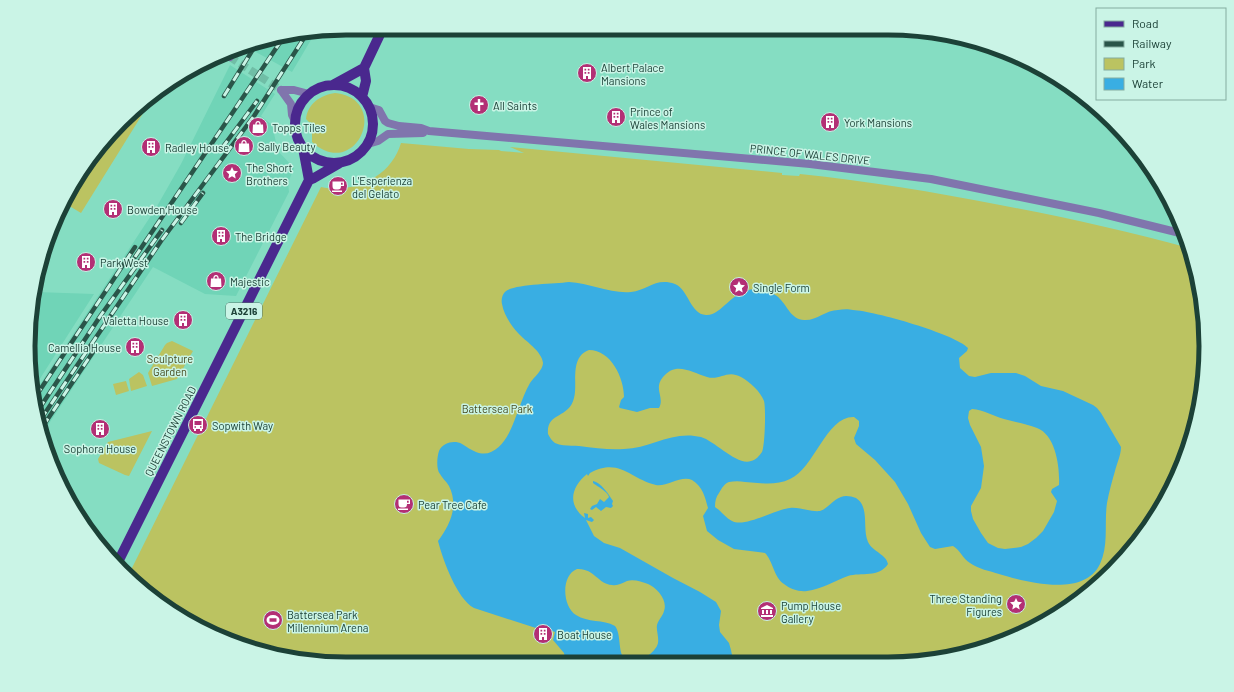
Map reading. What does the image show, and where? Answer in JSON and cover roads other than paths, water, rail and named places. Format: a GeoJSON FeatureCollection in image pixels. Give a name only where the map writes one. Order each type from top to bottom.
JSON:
{"type":"FeatureCollection","features":[{"type":"Feature","properties":{"kind":"main road"},"geometry":{"type":"LineString","coordinates":[[362,97],[366,81],[364,68],[380,35]]}},
{"type":"Feature","properties":{"kind":"main road"},"geometry":{"type":"LineString","coordinates":[[340,163],[327,163],[320,161],[309,155],[303,148],[296,136],[295,121],[298,109],[309,94],[320,88],[333,85],[364,68]]}},
{"type":"Feature","properties":{"kind":"main road"},"geometry":{"type":"LineString","coordinates":[[303,148],[309,180],[340,163],[354,158],[364,150],[368,144],[373,132],[372,113],[369,107],[362,97],[352,89],[333,85]]}},
{"type":"Feature","properties":{"kind":"main road","name":"QUEENSTOWN ROAD"},"geometry":{"type":"LineString","coordinates":[[119,559],[309,180]]}},
{"type":"Feature","properties":{"kind":"street"},"geometry":{"type":"LineString","coordinates":[[295,121],[292,115],[291,104],[281,90],[294,90],[309,94]]}},
{"type":"Feature","properties":{"kind":"street","name":"PRINCE OF WALES DRIVE"},"geometry":{"type":"LineString","coordinates":[[369,107],[379,110],[385,121],[388,123],[399,126],[421,128],[429,131],[803,164],[931,179],[1099,213],[1177,232]]}},
{"type":"Feature","properties":{"kind":"street","name":"PRINCE OF WALES DRIVE"},"geometry":{"type":"LineString","coordinates":[[368,144],[378,141],[388,134],[419,134],[429,131]]}},
{"type":"Feature","properties":{"kind":"water"},"geometry":{"type":"Polygon","coordinates":[[[569,282],[585,284],[608,290],[631,292],[657,283],[668,282],[680,287],[696,311],[706,315],[717,312],[739,294],[747,290],[755,289],[772,293],[783,302],[793,315],[804,320],[817,317],[834,310],[844,309],[878,314],[914,324],[948,336],[960,342],[968,348],[967,351],[959,358],[960,368],[969,376],[975,377],[991,373],[1016,373],[1025,376],[1041,386],[1063,391],[1093,405],[1101,413],[1121,447],[1120,456],[1107,503],[1105,542],[1103,557],[1100,564],[1092,575],[1081,581],[1054,585],[1024,581],[984,570],[973,565],[953,546],[935,549],[930,547],[921,533],[908,504],[895,482],[875,460],[856,444],[854,438],[859,426],[859,421],[854,417],[844,419],[836,425],[828,433],[807,465],[790,479],[779,483],[729,482],[723,486],[717,496],[715,507],[732,521],[745,522],[790,508],[820,511],[841,497],[854,497],[863,507],[868,542],[887,561],[888,564],[884,568],[875,573],[848,576],[812,590],[795,590],[786,586],[778,578],[768,556],[765,553],[734,549],[718,540],[707,531],[703,516],[708,508],[706,500],[699,486],[692,480],[683,479],[656,485],[617,468],[609,467],[600,469],[590,473],[588,476],[587,474],[582,479],[577,485],[573,496],[575,507],[579,513],[585,518],[584,513],[588,514],[588,518],[591,517],[594,520],[592,522],[586,520],[594,536],[604,543],[620,548],[716,602],[721,611],[719,625],[720,632],[729,643],[732,655],[731,657],[646,657],[654,651],[658,643],[657,625],[665,607],[663,599],[658,591],[648,584],[632,580],[618,585],[607,584],[588,571],[577,569],[568,577],[565,591],[571,611],[585,619],[606,622],[615,626],[623,657],[565,657],[564,653],[553,640],[555,632],[540,627],[539,629],[474,608],[468,603],[456,588],[443,558],[438,541],[449,522],[453,508],[452,493],[438,469],[437,463],[439,451],[446,444],[453,442],[459,443],[481,453],[496,450],[506,438],[512,427],[530,383],[543,366],[540,354],[513,327],[504,312],[502,304],[503,295],[506,291],[518,287],[569,282]],[[589,350],[583,353],[579,358],[576,371],[574,398],[571,405],[563,413],[554,418],[548,427],[548,434],[555,443],[607,449],[624,449],[643,446],[671,437],[691,435],[707,439],[733,457],[745,462],[754,460],[762,452],[765,426],[764,401],[760,394],[748,381],[732,374],[712,378],[684,369],[673,370],[668,372],[660,381],[659,389],[661,400],[659,408],[650,408],[637,412],[619,407],[621,400],[624,397],[622,382],[619,374],[610,360],[597,351],[589,350]],[[972,409],[969,411],[968,418],[981,447],[984,466],[981,488],[971,506],[973,519],[988,543],[998,548],[1005,549],[1021,547],[1028,544],[1043,531],[1054,512],[1057,501],[1051,492],[1052,489],[1059,485],[1059,470],[1056,453],[1049,437],[1037,428],[972,409]]]}},
{"type":"Feature","properties":{"kind":"water"},"geometry":{"type":"Polygon","coordinates":[[[593,481],[602,486],[613,501],[613,506],[611,508],[606,507],[601,511],[596,507],[592,510],[590,509],[592,506],[597,504],[600,499],[604,502],[609,497],[604,491],[593,483],[593,481]]]}},
{"type":"Feature","properties":{"kind":"tunnel"},"geometry":{"type":"LineString","coordinates":[[231,58],[281,90]]}},
{"type":"Feature","properties":{"kind":"railway"},"geometry":{"type":"LineString","coordinates":[[43,416],[161,241],[254,116],[304,38]]}},
{"type":"Feature","properties":{"kind":"railway"},"geometry":{"type":"LineString","coordinates":[[135,257],[280,42]]}},
{"type":"Feature","properties":{"kind":"railway"},"geometry":{"type":"LineString","coordinates":[[224,96],[253,50]]}},
{"type":"Feature","properties":{"kind":"railway"},"geometry":{"type":"LineString","coordinates":[[222,148],[257,101]]}},
{"type":"Feature","properties":{"kind":"railway"},"geometry":{"type":"LineString","coordinates":[[181,223],[203,193]]}},
{"type":"Feature","properties":{"kind":"railway"},"geometry":{"type":"LineString","coordinates":[[41,406],[101,315],[162,230]]}},
{"type":"Feature","properties":{"kind":"railway"},"geometry":{"type":"LineString","coordinates":[[39,392],[135,247]]}},
{"type":"Feature","properties":{"kind":"railway"},"geometry":{"type":"LineString","coordinates":[[45,423],[93,352]]}},
{"type":"Feature","properties":{"kind":"place","name":"Albert Palace Mansions"},"geometry":{"type":"Point","coordinates":[587,73]}},
{"type":"Feature","properties":{"kind":"place","name":"All Saints"},"geometry":{"type":"Point","coordinates":[479,105]}},
{"type":"Feature","properties":{"kind":"place","name":"Prince of Wales Mansions"},"geometry":{"type":"Point","coordinates":[616,117]}},
{"type":"Feature","properties":{"kind":"place","name":"York Mansions"},"geometry":{"type":"Point","coordinates":[830,122]}},
{"type":"Feature","properties":{"kind":"place","name":"Topps Tiles"},"geometry":{"type":"Point","coordinates":[258,127]}},
{"type":"Feature","properties":{"kind":"place","name":"Sally Beauty"},"geometry":{"type":"Point","coordinates":[244,146]}},
{"type":"Feature","properties":{"kind":"place","name":"Radley House"},"geometry":{"type":"Point","coordinates":[151,147]}},
{"type":"Feature","properties":{"kind":"place","name":"The Short Brothers"},"geometry":{"type":"Point","coordinates":[232,173]}},
{"type":"Feature","properties":{"kind":"place","name":"L'Esperienza del Gelato"},"geometry":{"type":"Point","coordinates":[338,186]}},
{"type":"Feature","properties":{"kind":"place","name":"Bowden House"},"geometry":{"type":"Point","coordinates":[113,209]}},
{"type":"Feature","properties":{"kind":"place","name":"The Bridge"},"geometry":{"type":"Point","coordinates":[221,236]}},
{"type":"Feature","properties":{"kind":"place","name":"Park West"},"geometry":{"type":"Point","coordinates":[86,262]}},
{"type":"Feature","properties":{"kind":"place","name":"Majestic"},"geometry":{"type":"Point","coordinates":[216,281]}},
{"type":"Feature","properties":{"kind":"place","name":"Single Form"},"geometry":{"type":"Point","coordinates":[739,287]}},
{"type":"Feature","properties":{"kind":"place","name":"Valetta House"},"geometry":{"type":"Point","coordinates":[183,320]}},
{"type":"Feature","properties":{"kind":"place","name":"Camellia House"},"geometry":{"type":"Point","coordinates":[135,347]}},
{"type":"Feature","properties":{"kind":"place","name":"Sopwith Way"},"geometry":{"type":"Point","coordinates":[198,425]}},
{"type":"Feature","properties":{"kind":"place","name":"Sophora House"},"geometry":{"type":"Point","coordinates":[100,429]}},
{"type":"Feature","properties":{"kind":"place","name":"Pear Tree Cafe"},"geometry":{"type":"Point","coordinates":[404,504]}},
{"type":"Feature","properties":{"kind":"place","name":"Three Standing Figures"},"geometry":{"type":"Point","coordinates":[1016,604]}},
{"type":"Feature","properties":{"kind":"place","name":"Pump House Gallery"},"geometry":{"type":"Point","coordinates":[767,611]}},
{"type":"Feature","properties":{"kind":"place","name":"Battersea Park Millennium Arena"},"geometry":{"type":"Point","coordinates":[273,620]}},
{"type":"Feature","properties":{"kind":"place","name":"Boat House"},"geometry":{"type":"Point","coordinates":[543,634]}},
{"type":"Feature","properties":{"kind":"park label","name":"Sculpture Garden"},"geometry":{"type":"Point","coordinates":[170,364]}},
{"type":"Feature","properties":{"kind":"park label","name":"Battersea Park"},"geometry":{"type":"Point","coordinates":[497,408]}}]}
